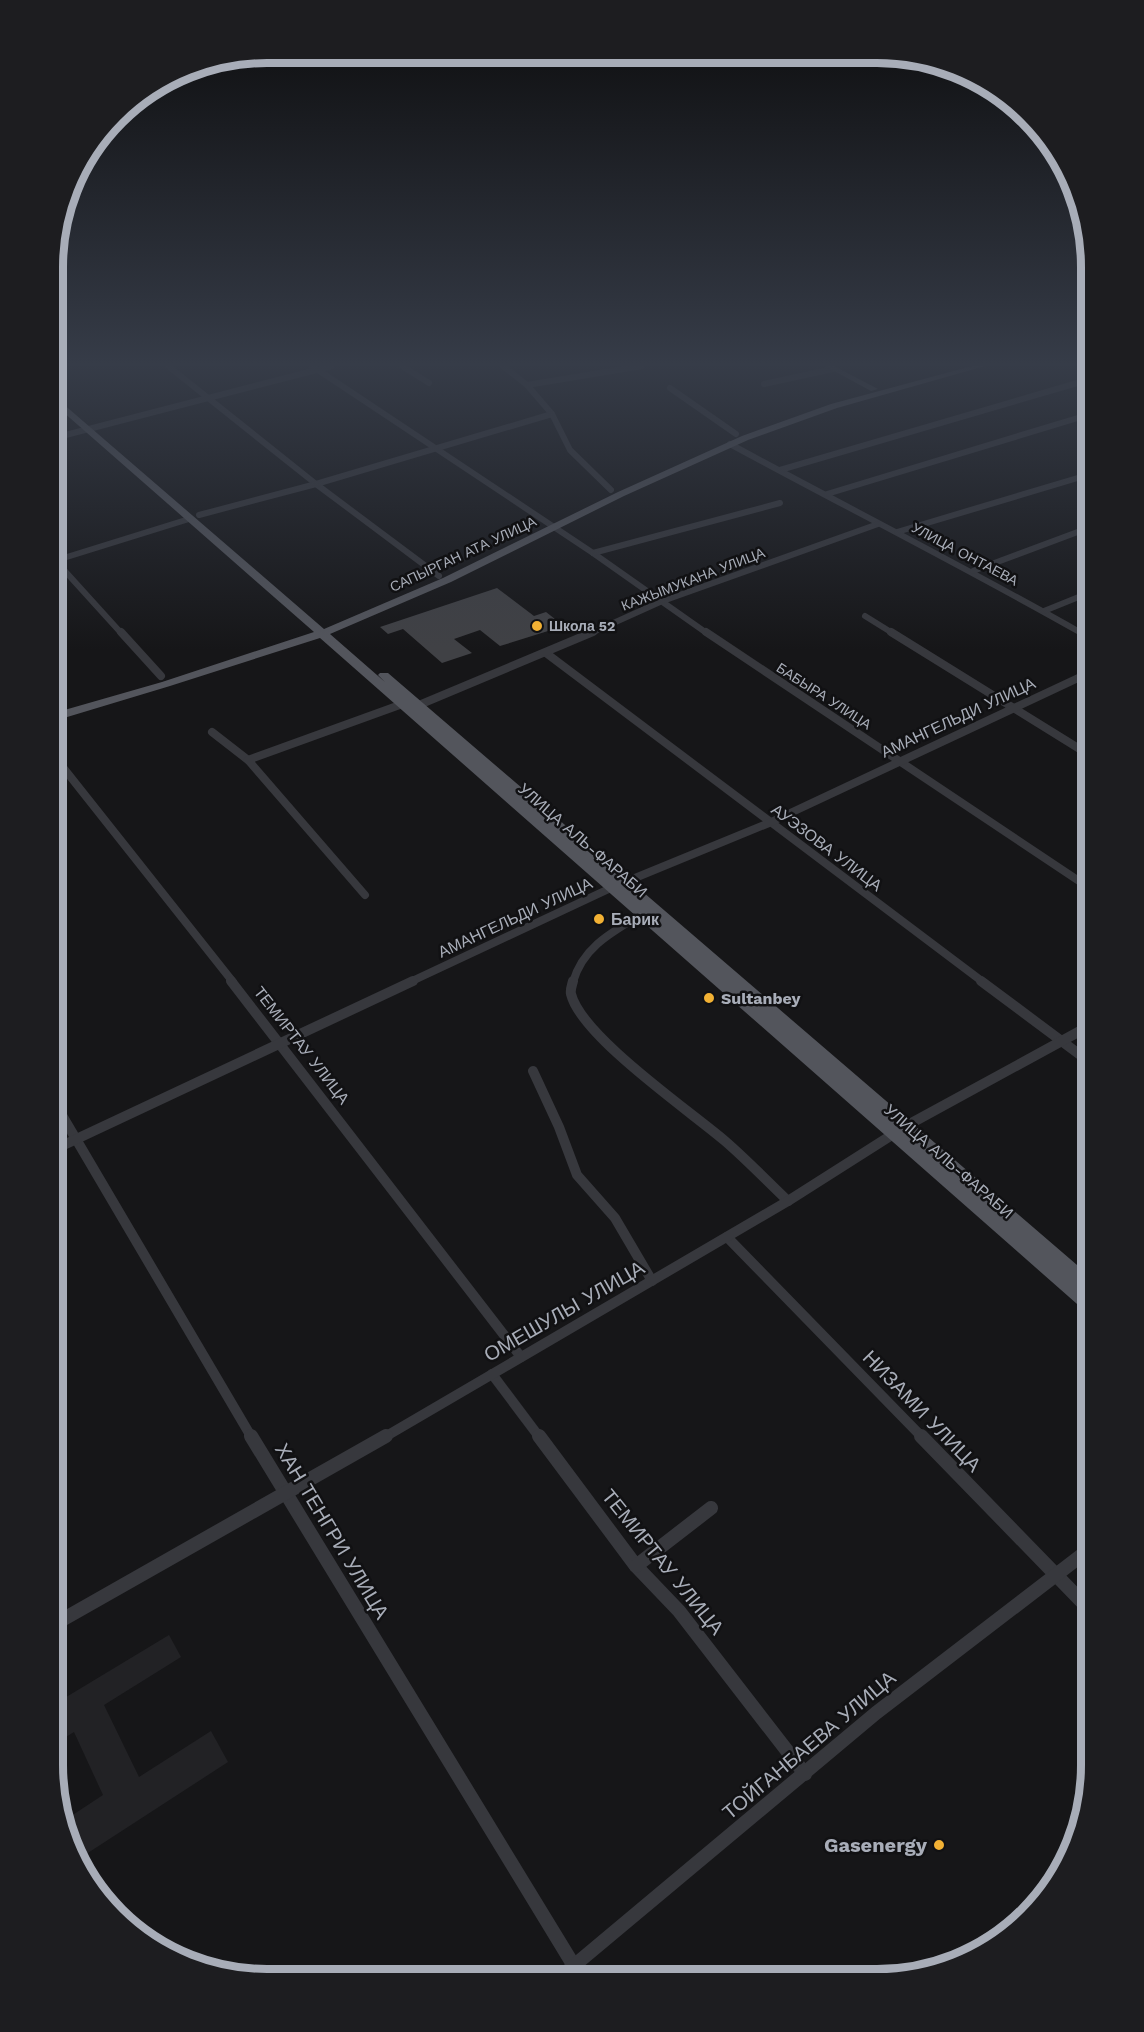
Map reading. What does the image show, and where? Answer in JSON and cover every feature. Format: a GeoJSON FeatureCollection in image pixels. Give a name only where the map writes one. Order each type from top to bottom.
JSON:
{"type":"FeatureCollection","features":[{"type":"Feature","properties":{"kind":"main road","name":"УЛИЦА АЛЬ-ФАРАБИ"},"geometry":{"type":"LineString","coordinates":[[130,461],[618,885],[906,1126],[1081,1278]]}},
{"type":"Feature","properties":{"kind":"main road","name":"САПЫРГАН АТА УЛИЦА"},"geometry":{"type":"LineString","coordinates":[[63,714],[166,684],[323,628],[447,580],[611,490],[676,461]]}},
{"type":"Feature","properties":{"kind":"main road","name":"САПЫРГАН АТА УЛИЦА"},"geometry":{"type":"LineString","coordinates":[[63,703],[323,628],[693,461]]}},
{"type":"Feature","properties":{"kind":"main road","name":"УЛИЦА АЛЬ-ФАРАБИ"},"geometry":{"type":"LineString","coordinates":[[618,885],[642,914],[1081,1297]]}},
{"type":"Feature","properties":{"kind":"street"},"geometry":{"type":"LineString","coordinates":[[288,461],[439,576]]}},
{"type":"Feature","properties":{"kind":"street"},"geometry":{"type":"LineString","coordinates":[[63,557],[194,517],[395,461]]}},
{"type":"Feature","properties":{"kind":"street","name":"БАБЫРА УЛИЦА"},"geometry":{"type":"LineString","coordinates":[[453,461],[593,553],[660,603],[900,760],[1081,882]]}},
{"type":"Feature","properties":{"kind":"street"},"geometry":{"type":"LineString","coordinates":[[581,461],[611,490]]}},
{"type":"Feature","properties":{"kind":"street","name":"УЛИЦА ОНТАЕВА"},"geometry":{"type":"LineString","coordinates":[[762,461],[827,494],[878,524],[973,571],[1081,632]]}},
{"type":"Feature","properties":{"kind":"street"},"geometry":{"type":"LineString","coordinates":[[780,470],[811,461]]}},
{"type":"Feature","properties":{"kind":"street"},"geometry":{"type":"LineString","coordinates":[[827,494],[936,461]]}},
{"type":"Feature","properties":{"kind":"street"},"geometry":{"type":"LineString","coordinates":[[897,532],[1081,477]]}},
{"type":"Feature","properties":{"kind":"street"},"geometry":{"type":"LineString","coordinates":[[593,553],[780,503]]}},
{"type":"Feature","properties":{"kind":"street","name":"КАЖЫМУКАНА УЛИЦА"},"geometry":{"type":"LineString","coordinates":[[248,760],[546,653],[660,603],[878,524]]}},
{"type":"Feature","properties":{"kind":"street"},"geometry":{"type":"LineString","coordinates":[[973,571],[1081,532]]}},
{"type":"Feature","properties":{"kind":"street"},"geometry":{"type":"LineString","coordinates":[[63,570],[161,676]]}},
{"type":"Feature","properties":{"kind":"street"},"geometry":{"type":"LineString","coordinates":[[1044,611],[1081,596]]}},
{"type":"Feature","properties":{"kind":"street"},"geometry":{"type":"LineString","coordinates":[[865,616],[1081,750]]}},
{"type":"Feature","properties":{"kind":"street","name":"АУЭЗОВА УЛИЦА"},"geometry":{"type":"LineString","coordinates":[[546,653],[769,823],[1081,1055]]}},
{"type":"Feature","properties":{"kind":"street","name":"АМАНГЕЛЬДИ УЛИЦА"},"geometry":{"type":"LineString","coordinates":[[63,1145],[618,885],[769,823],[1081,677]]}},
{"type":"Feature","properties":{"kind":"street"},"geometry":{"type":"LineString","coordinates":[[213,732],[248,760],[365,896]]}},
{"type":"Feature","properties":{"kind":"street","name":"ТЕМИРТАУ УЛИЦА"},"geometry":{"type":"LineString","coordinates":[[63,767],[281,1044],[521,1357]]}},
{"type":"Feature","properties":{"kind":"street"},"geometry":{"type":"LineString","coordinates":[[642,914],[586,950],[575,968],[570,993],[575,1005],[601,1035],[650,1082],[725,1141],[788,1201]]}},
{"type":"Feature","properties":{"kind":"street","name":"ОМЕШУЛЫ УЛИЦА"},"geometry":{"type":"LineString","coordinates":[[63,1615],[286,1495],[788,1201],[906,1126],[1081,1031]]}},
{"type":"Feature","properties":{"kind":"street"},"geometry":{"type":"LineString","coordinates":[[532,1071],[559,1127],[578,1175],[615,1218],[651,1281]]}},
{"type":"Feature","properties":{"kind":"street","name":"ХАН ТЕНГРИ УЛИЦА"},"geometry":{"type":"LineString","coordinates":[[63,1116],[286,1495],[576,1969]]}},
{"type":"Feature","properties":{"kind":"street","name":"НИЗАМИ УЛИЦА"},"geometry":{"type":"LineString","coordinates":[[727,1237],[1081,1601]]}},
{"type":"Feature","properties":{"kind":"street","name":"ТЕМИРТАУ УЛИЦА"},"geometry":{"type":"LineString","coordinates":[[492,1374],[636,1566],[679,1611],[805,1774]]}},
{"type":"Feature","properties":{"kind":"street"},"geometry":{"type":"LineString","coordinates":[[636,1566],[711,1508]]}},
{"type":"Feature","properties":{"kind":"street","name":"ТОЙГАНБАЕВА УЛИЦА"},"geometry":{"type":"LineString","coordinates":[[570,1969],[876,1713],[1081,1556]]}},
{"type":"Feature","properties":{"kind":"shaded area"},"geometry":{"type":"Polygon","coordinates":[[[169,1635],[181,1657],[104,1705],[139,1777],[211,1731],[228,1762],[84,1855],[70,1817],[103,1795],[74,1732],[63,1739],[63,1699],[169,1635]]]}},
{"type":"Feature","properties":{"kind":"building","name":"Школа 52"},"geometry":{"type":"Polygon","coordinates":[[[497,588],[534,616],[546,612],[564,626],[500,646],[480,630],[454,639],[472,653],[442,663],[403,629],[388,634],[380,627],[497,588]]]}},
{"type":"Feature","properties":{"kind":"place","name":"Школа 52"},"geometry":{"type":"Point","coordinates":[537,626]}},
{"type":"Feature","properties":{"kind":"place","name":"Барик"},"geometry":{"type":"Point","coordinates":[599,919]}},
{"type":"Feature","properties":{"kind":"place","name":"Sultanbey"},"geometry":{"type":"Point","coordinates":[709,998]}},
{"type":"Feature","properties":{"kind":"place","name":"Gasenergy"},"geometry":{"type":"Point","coordinates":[939,1845]}}]}
